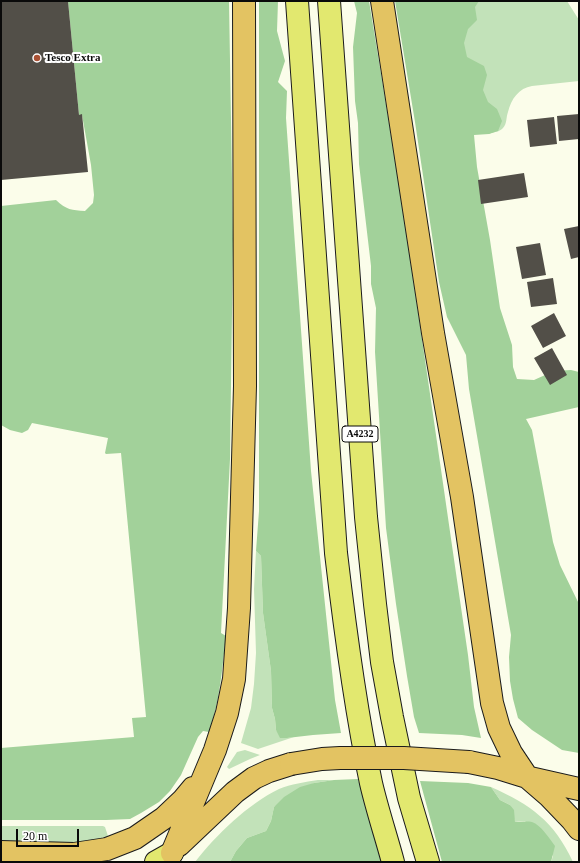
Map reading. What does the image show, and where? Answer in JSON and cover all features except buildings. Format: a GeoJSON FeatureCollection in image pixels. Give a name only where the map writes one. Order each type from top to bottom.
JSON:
{"type":"FeatureCollection","features":[{"type":"Feature","properties":{"kind":"highway"},"geometry":{"type":"LineString","coordinates":[[165,859],[215,750],[227,714],[234,679],[238,616],[245,386],[244,1]]}},
{"type":"Feature","properties":{"kind":"highway"},"geometry":{"type":"LineString","coordinates":[[382,1],[433,334],[462,497],[492,703],[499,728],[511,753],[527,777],[549,796],[579,829]]}},
{"type":"Feature","properties":{"kind":"highway"},"geometry":{"type":"LineString","coordinates":[[165,859],[235,792],[254,778],[291,764],[340,758],[404,758],[469,762],[579,789]]}},
{"type":"Feature","properties":{"kind":"highway"},"geometry":{"type":"LineString","coordinates":[[1,852],[74,854],[107,849],[135,838],[164,818],[183,800],[205,773]]}},
{"type":"Feature","properties":{"kind":"main road","name":"A4232"},"geometry":{"type":"LineString","coordinates":[[297,1],[336,553],[346,639],[355,697],[372,784],[394,862]]}},
{"type":"Feature","properties":{"kind":"main road","name":"A4232"},"geometry":{"type":"LineString","coordinates":[[329,1],[366,517],[374,604],[382,662],[394,725],[410,798],[428,862]]}},
{"type":"Feature","properties":{"kind":"green space"},"geometry":{"type":"Polygon","coordinates":[[[68,1],[229,1],[233,239],[230,459],[221,633],[226,636],[218,697],[209,732],[203,731],[198,737],[181,775],[170,791],[159,802],[130,819],[1,820],[1,748],[134,737],[132,718],[146,717],[121,453],[105,453],[108,438],[32,423],[28,430],[22,433],[10,430],[1,425],[1,206],[56,200],[69,209],[85,211],[93,203],[94,195],[91,165],[82,115],[79,115],[68,1]]]}},
{"type":"Feature","properties":{"kind":"green space"},"geometry":{"type":"Polygon","coordinates":[[[259,1],[278,1],[277,31],[285,61],[278,82],[287,91],[286,118],[311,471],[335,700],[341,733],[287,738],[280,738],[276,730],[272,708],[271,671],[263,613],[261,556],[256,551],[259,511],[259,1]]]}},
{"type":"Feature","properties":{"kind":"green space"},"geometry":{"type":"Polygon","coordinates":[[[354,1],[369,1],[396,164],[468,655],[474,707],[481,738],[462,735],[419,733],[414,717],[396,604],[386,528],[375,352],[376,308],[371,284],[371,266],[359,164],[358,123],[355,101],[353,47],[357,13],[354,1]]]}},
{"type":"Feature","properties":{"kind":"green space"},"geometry":{"type":"Polygon","coordinates":[[[395,1],[479,1],[475,7],[477,20],[468,29],[464,43],[467,57],[484,66],[487,75],[483,90],[488,102],[497,109],[502,121],[498,131],[489,134],[474,135],[477,167],[500,308],[512,345],[513,367],[517,379],[534,380],[554,371],[571,370],[579,372],[579,407],[526,419],[532,430],[553,542],[560,565],[579,604],[579,753],[562,750],[532,730],[518,718],[513,699],[510,681],[509,657],[511,635],[469,389],[466,355],[447,317],[439,282],[395,1]]]}},
{"type":"Feature","properties":{"kind":"green space"},"geometry":{"type":"Polygon","coordinates":[[[448,1],[567,1],[579,20],[579,81],[532,86],[523,89],[513,99],[507,114],[506,122],[502,129],[489,134],[448,1]]]}},
{"type":"Feature","properties":{"kind":"green space"},"geometry":{"type":"Polygon","coordinates":[[[256,551],[261,556],[263,613],[271,671],[272,708],[276,730],[287,738],[294,737],[258,749],[241,743],[251,708],[254,684],[256,653],[254,589],[256,551]]]}},
{"type":"Feature","properties":{"kind":"green space"},"geometry":{"type":"Polygon","coordinates":[[[245,750],[260,755],[229,769],[227,767],[237,752],[245,750]]]}},
{"type":"Feature","properties":{"kind":"green space"},"geometry":{"type":"Polygon","coordinates":[[[358,779],[382,862],[230,862],[236,851],[247,838],[266,831],[271,821],[274,807],[284,797],[300,787],[314,783],[358,779]]]}},
{"type":"Feature","properties":{"kind":"green space"},"geometry":{"type":"Polygon","coordinates":[[[318,780],[334,780],[314,783],[274,807],[271,821],[266,831],[247,838],[236,851],[230,862],[195,862],[233,821],[267,795],[284,787],[318,780]]]}},
{"type":"Feature","properties":{"kind":"green space"},"geometry":{"type":"Polygon","coordinates":[[[420,781],[468,783],[491,787],[500,800],[510,805],[514,810],[515,822],[532,822],[545,832],[555,846],[551,862],[442,862],[420,781]]]}},
{"type":"Feature","properties":{"kind":"green space"},"geometry":{"type":"Polygon","coordinates":[[[491,787],[530,808],[540,816],[558,836],[573,862],[551,862],[553,856],[525,821],[515,822],[510,805],[500,800],[491,787]]]}},
{"type":"Feature","properties":{"kind":"green space"},"geometry":{"type":"Polygon","coordinates":[[[1,826],[103,826],[105,827],[110,842],[1,847],[1,826]]]}},
{"type":"Feature","properties":{"kind":"place","name":"Tesco Extra"},"geometry":{"type":"Point","coordinates":[37,58]}}]}
